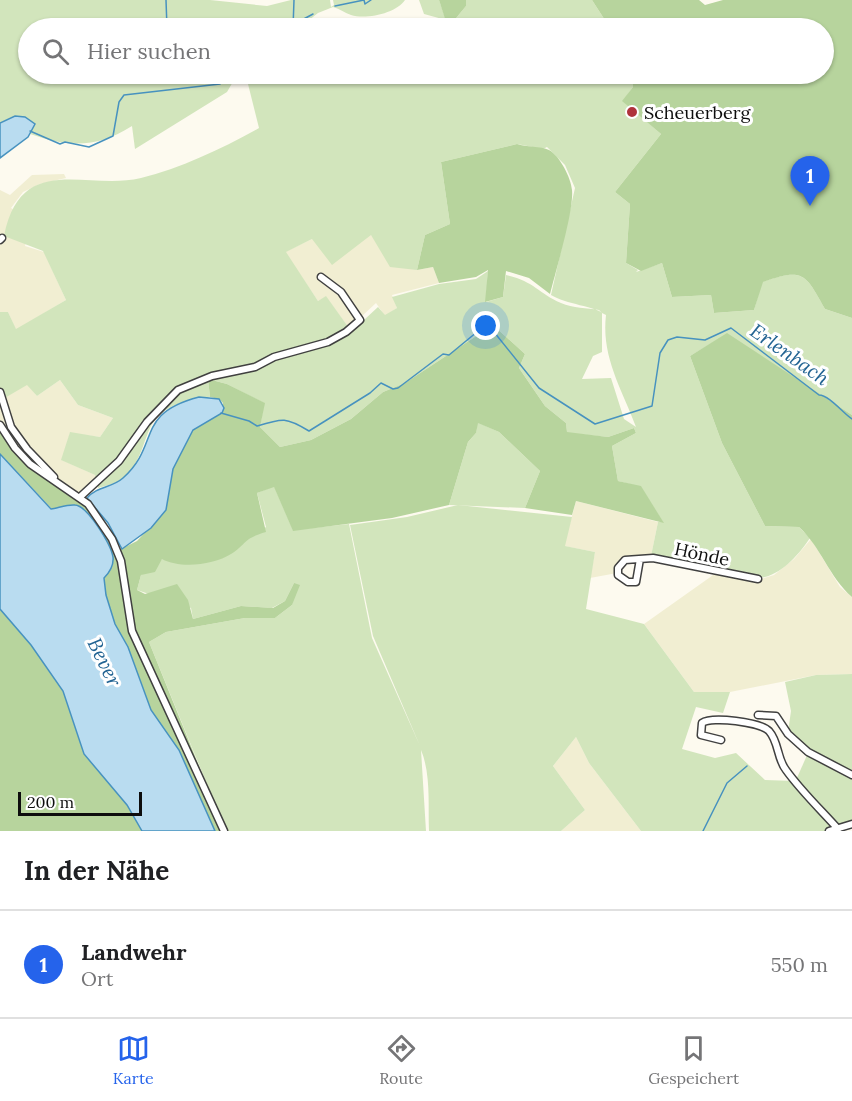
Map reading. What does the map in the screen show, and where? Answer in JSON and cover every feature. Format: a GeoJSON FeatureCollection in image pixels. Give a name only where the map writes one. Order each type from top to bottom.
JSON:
{"type":"FeatureCollection","features":[{"type":"Feature","properties":{"kind":"street"},"geometry":{"type":"LineString","coordinates":[[80,497],[124,455],[152,416],[178,390],[190,383],[255,367],[274,357],[328,342],[346,332],[360,320],[341,292],[321,277]]}},
{"type":"Feature","properties":{"kind":"street"},"geometry":{"type":"LineString","coordinates":[[0,392],[11,427],[56,481]]}},
{"type":"Feature","properties":{"kind":"street"},"geometry":{"type":"LineString","coordinates":[[0,425],[21,455],[80,497],[104,526],[120,557],[132,631],[224,831]]}},
{"type":"Feature","properties":{"kind":"street","name":"Hönde"},"geometry":{"type":"LineString","coordinates":[[640,559],[653,558],[758,579]]}},
{"type":"Feature","properties":{"kind":"street"},"geometry":{"type":"LineString","coordinates":[[640,559],[636,582],[628,582],[618,575],[618,568],[626,560],[640,559]]}},
{"type":"Feature","properties":{"kind":"street"},"geometry":{"type":"LineString","coordinates":[[758,715],[776,716],[788,734],[808,752],[852,775]]}},
{"type":"Feature","properties":{"kind":"street"},"geometry":{"type":"LineString","coordinates":[[721,740],[701,735],[702,723],[714,720],[739,722],[756,724],[767,729],[773,737],[785,769],[838,829]]}},
{"type":"Feature","properties":{"kind":"street"},"geometry":{"type":"LineString","coordinates":[[829,831],[852,824]]}},
{"type":"Feature","properties":{"kind":"shaded area"},"geometry":{"type":"Polygon","coordinates":[[[64,174],[66,178],[40,184],[23,192],[11,208],[30,219],[25,246],[44,252],[66,300],[16,330],[8,312],[0,312],[0,190],[10,195],[32,175],[64,174]]]}},
{"type":"Feature","properties":{"kind":"shaded area"},"geometry":{"type":"Polygon","coordinates":[[[371,235],[417,270],[433,267],[439,283],[392,295],[397,308],[385,316],[376,303],[349,328],[326,297],[318,301],[285,252],[312,239],[371,235]]]}},
{"type":"Feature","properties":{"kind":"shaded area"},"geometry":{"type":"Polygon","coordinates":[[[60,380],[78,405],[113,418],[100,437],[70,433],[62,460],[95,475],[97,482],[80,496],[31,464],[16,448],[0,423],[0,399],[27,384],[37,396],[60,380]]]}},
{"type":"Feature","properties":{"kind":"shaded area"},"geometry":{"type":"Polygon","coordinates":[[[576,501],[658,522],[651,556],[625,560],[617,573],[590,578],[595,552],[564,546],[576,501]]]}},
{"type":"Feature","properties":{"kind":"shaded area"},"geometry":{"type":"Polygon","coordinates":[[[811,539],[840,587],[852,597],[852,674],[816,675],[730,692],[694,692],[644,624],[716,573],[758,580],[774,575],[794,559],[811,539]]]}},
{"type":"Feature","properties":{"kind":"shaded area"},"geometry":{"type":"Polygon","coordinates":[[[576,737],[589,763],[641,831],[561,831],[585,810],[553,766],[576,737]]]}},
{"type":"Feature","properties":{"kind":"green space"},"geometry":{"type":"Polygon","coordinates":[[[0,0],[210,0],[267,6],[291,0],[330,0],[331,7],[334,5],[333,0],[405,0],[388,12],[365,17],[351,15],[333,7],[312,18],[18,18],[18,84],[232,84],[227,92],[135,149],[132,126],[106,139],[82,144],[30,134],[32,131],[15,116],[0,123],[0,0]]]}},
{"type":"Feature","properties":{"kind":"green space"},"geometry":{"type":"Polygon","coordinates":[[[419,0],[439,0],[445,18],[439,18],[424,14],[419,0]]]}},
{"type":"Feature","properties":{"kind":"green space"},"geometry":{"type":"Polygon","coordinates":[[[439,0],[466,0],[466,6],[456,18],[445,18],[439,0]]]}},
{"type":"Feature","properties":{"kind":"green space"},"geometry":{"type":"Polygon","coordinates":[[[466,0],[592,0],[604,18],[456,18],[466,6],[466,0]]]}},
{"type":"Feature","properties":{"kind":"green space"},"geometry":{"type":"Polygon","coordinates":[[[592,0],[699,0],[705,5],[723,0],[852,0],[852,318],[825,309],[807,281],[795,275],[763,282],[754,310],[714,313],[711,295],[672,297],[662,263],[641,271],[626,263],[630,204],[615,192],[661,134],[622,101],[633,84],[834,84],[834,18],[604,18],[592,0]]]}},
{"type":"Feature","properties":{"kind":"green space"},"geometry":{"type":"Polygon","coordinates":[[[248,84],[633,84],[623,101],[661,134],[615,192],[630,204],[626,263],[638,270],[636,272],[662,263],[672,297],[711,295],[714,313],[754,310],[762,282],[786,275],[795,275],[807,281],[825,309],[852,318],[852,415],[727,334],[690,356],[722,443],[765,526],[799,527],[810,538],[785,566],[765,577],[726,575],[651,556],[658,522],[663,522],[641,487],[618,481],[612,446],[636,433],[634,428],[608,437],[567,433],[566,423],[545,406],[519,368],[525,354],[493,325],[405,383],[383,392],[351,419],[311,440],[280,447],[260,427],[264,403],[227,384],[208,379],[210,397],[184,401],[161,414],[150,428],[140,454],[129,472],[118,481],[98,488],[95,475],[61,460],[70,432],[100,437],[113,418],[78,405],[60,380],[37,396],[27,385],[3,399],[0,391],[0,312],[8,312],[16,329],[66,300],[43,251],[4,236],[13,210],[25,193],[40,184],[58,180],[120,181],[141,178],[202,157],[259,128],[248,84]],[[517,144],[441,162],[450,224],[425,235],[417,270],[390,267],[371,235],[332,265],[312,239],[286,252],[318,301],[326,296],[349,328],[326,342],[274,355],[255,366],[208,375],[208,378],[255,368],[274,358],[327,344],[352,331],[378,307],[385,315],[397,308],[392,297],[439,284],[476,279],[488,271],[486,302],[503,297],[506,275],[523,280],[553,299],[575,307],[595,309],[551,295],[575,188],[565,165],[547,147],[543,149],[517,144]],[[602,313],[602,352],[593,356],[582,379],[611,378],[624,419],[636,427],[610,359],[605,330],[606,315],[602,313]]]}},
{"type":"Feature","properties":{"kind":"green space"},"geometry":{"type":"Polygon","coordinates":[[[517,144],[549,150],[561,162],[572,190],[568,226],[550,294],[529,278],[506,271],[503,297],[485,302],[488,270],[476,277],[439,283],[433,267],[417,270],[425,235],[450,224],[441,162],[517,144]]]}},
{"type":"Feature","properties":{"kind":"green space"},"geometry":{"type":"Polygon","coordinates":[[[493,325],[525,354],[519,368],[545,406],[566,423],[567,432],[608,437],[634,428],[636,433],[612,446],[618,481],[641,486],[664,523],[576,501],[572,515],[525,508],[540,471],[499,432],[478,423],[476,433],[468,442],[449,505],[392,518],[293,531],[274,487],[257,493],[266,532],[249,539],[231,554],[216,561],[187,565],[162,559],[155,572],[141,575],[137,590],[145,594],[177,584],[188,600],[193,619],[241,606],[273,608],[285,601],[294,583],[300,585],[292,605],[275,618],[245,618],[166,632],[149,642],[218,813],[137,635],[119,550],[137,541],[166,510],[173,469],[193,430],[222,413],[223,403],[219,399],[210,397],[208,379],[227,384],[265,403],[260,427],[280,447],[311,440],[351,419],[383,392],[405,383],[493,325]]]}},
{"type":"Feature","properties":{"kind":"green space"},"geometry":{"type":"Polygon","coordinates":[[[727,333],[852,415],[852,597],[799,527],[765,526],[722,443],[690,356],[727,333]]]}},
{"type":"Feature","properties":{"kind":"green space"},"geometry":{"type":"Polygon","coordinates":[[[477,422],[499,432],[540,471],[525,508],[449,505],[468,442],[476,433],[477,422]]]}},
{"type":"Feature","properties":{"kind":"green space"},"geometry":{"type":"Polygon","coordinates":[[[0,426],[15,449],[87,505],[104,529],[119,559],[128,620],[223,831],[215,831],[179,750],[151,710],[128,647],[115,624],[106,595],[104,578],[110,568],[109,548],[75,505],[52,509],[0,454],[0,426]]]}},
{"type":"Feature","properties":{"kind":"green space"},"geometry":{"type":"Polygon","coordinates":[[[274,486],[293,530],[349,524],[372,638],[420,746],[373,636],[350,525],[407,517],[458,505],[572,517],[565,546],[595,552],[586,609],[644,624],[694,692],[730,692],[723,713],[696,707],[682,749],[715,758],[736,753],[765,780],[794,781],[837,829],[825,831],[641,831],[589,763],[576,737],[553,766],[585,810],[561,831],[429,831],[428,779],[421,750],[426,831],[226,831],[149,642],[166,632],[245,618],[275,618],[292,605],[294,583],[285,601],[272,608],[241,606],[193,619],[191,608],[137,590],[141,575],[162,559],[244,541],[266,527],[257,493],[274,486]]]}},
{"type":"Feature","properties":{"kind":"green space"},"geometry":{"type":"Polygon","coordinates":[[[0,609],[31,645],[63,691],[84,754],[127,805],[142,831],[0,831],[0,609]]]}},
{"type":"Feature","properties":{"kind":"green space"},"geometry":{"type":"Polygon","coordinates":[[[852,674],[852,774],[809,751],[788,732],[791,711],[785,682],[816,675],[852,674]]]}},
{"type":"Feature","properties":{"kind":"green space"},"geometry":{"type":"Polygon","coordinates":[[[808,753],[852,777],[852,823],[838,828],[796,780],[808,753]]]}},
{"type":"Feature","properties":{"kind":"water"},"geometry":{"type":"Polygon","coordinates":[[[15,116],[25,117],[35,124],[28,137],[0,158],[0,123],[15,116]]]}},
{"type":"Feature","properties":{"kind":"water"},"geometry":{"type":"Polygon","coordinates":[[[199,397],[219,399],[224,408],[222,413],[193,430],[173,469],[166,510],[151,528],[122,549],[108,523],[87,498],[95,491],[119,481],[135,465],[156,421],[165,412],[199,397]]]}},
{"type":"Feature","properties":{"kind":"water","name":"Bever"},"geometry":{"type":"Polygon","coordinates":[[[0,454],[51,509],[72,505],[80,507],[104,536],[113,557],[111,569],[104,578],[106,595],[115,624],[128,647],[151,710],[179,750],[215,831],[142,831],[127,805],[84,754],[63,691],[31,645],[0,609],[0,454]]]}},
{"type":"Feature","properties":{"kind":"waterway"},"geometry":{"type":"LineString","coordinates":[[166,0],[167,18]]}},
{"type":"Feature","properties":{"kind":"waterway"},"geometry":{"type":"LineString","coordinates":[[293,18],[294,0]]}},
{"type":"Feature","properties":{"kind":"waterway"},"geometry":{"type":"LineString","coordinates":[[335,6],[364,0],[365,4],[371,0]]}},
{"type":"Feature","properties":{"kind":"waterway"},"geometry":{"type":"LineString","coordinates":[[306,18],[313,14]]}},
{"type":"Feature","properties":{"kind":"waterway"},"geometry":{"type":"LineString","coordinates":[[30,131],[60,144],[65,142],[89,147],[113,136],[119,102],[124,95],[220,84]]}},
{"type":"Feature","properties":{"kind":"waterway","name":"Erlenbach"},"geometry":{"type":"LineString","coordinates":[[221,413],[249,421],[257,426],[279,420],[289,421],[309,431],[370,393],[381,383],[393,389],[398,388],[443,354],[449,355],[483,327],[490,327],[539,388],[595,424],[652,406],[660,353],[668,340],[677,337],[705,340],[731,328],[852,419]]}},
{"type":"Feature","properties":{"kind":"waterway"},"geometry":{"type":"LineString","coordinates":[[703,831],[727,783],[747,766]]}},
{"type":"Feature","properties":{"kind":"place","name":"Scheuerberg"},"geometry":{"type":"Point","coordinates":[632,112]}},
{"type":"Feature","properties":{"kind":"place","name":"Landwehr"},"geometry":{"type":"Point","coordinates":[810,206]}}]}
